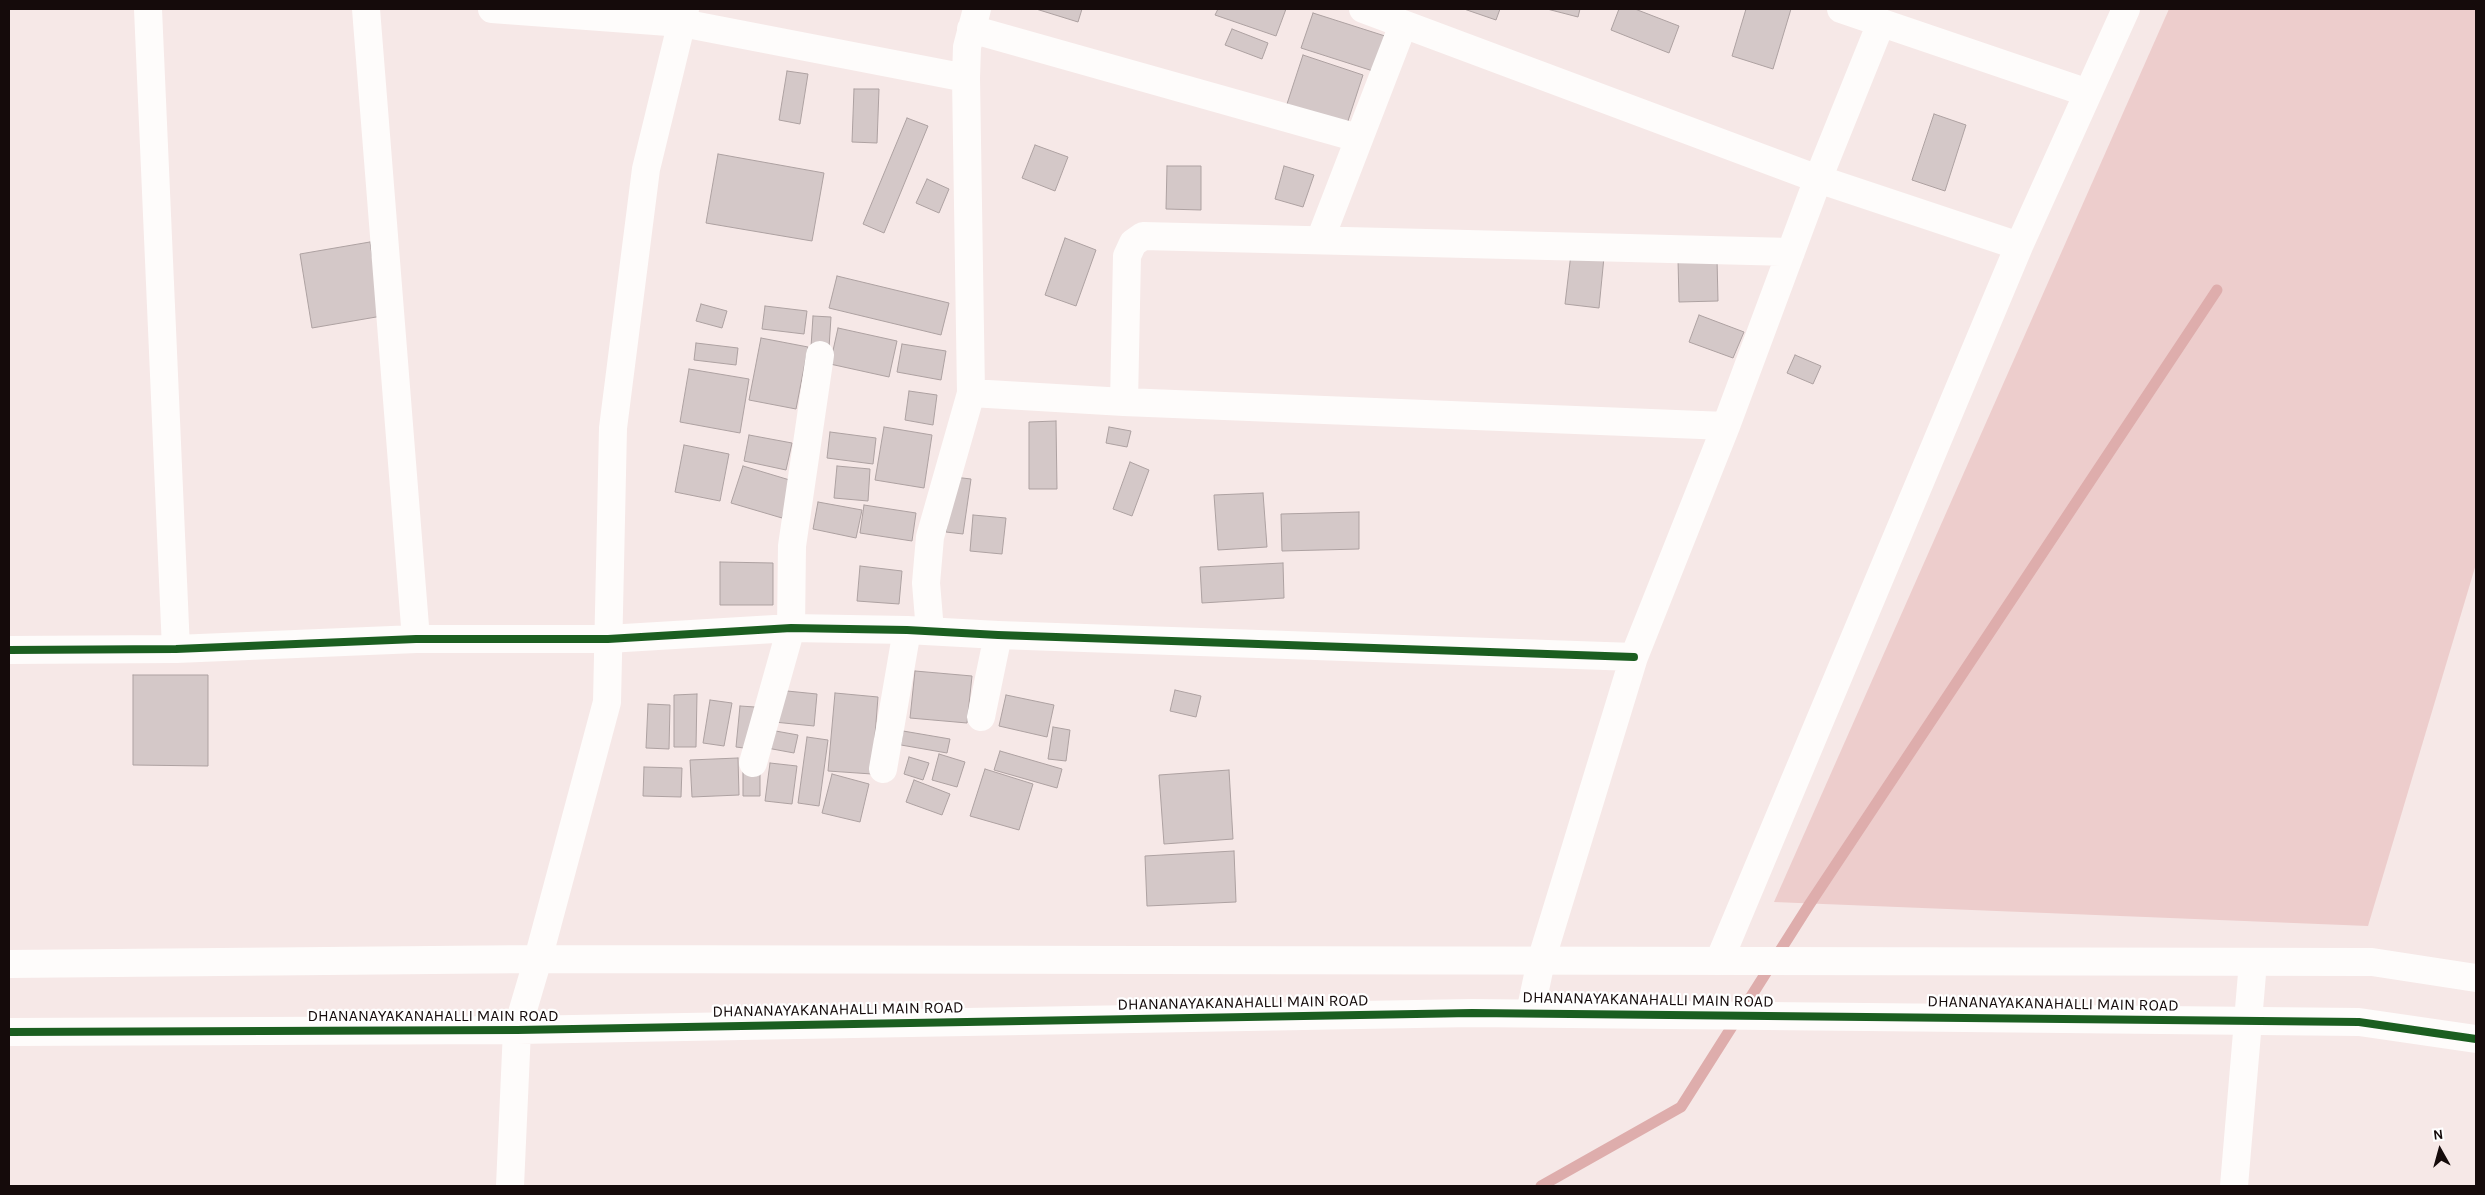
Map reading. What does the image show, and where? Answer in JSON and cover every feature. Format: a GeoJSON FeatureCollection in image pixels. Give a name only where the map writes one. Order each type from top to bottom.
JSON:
{"type":"FeatureCollection","features":[{"type":"Feature","properties":{"kind":"street"},"geometry":{"type":"LineString","coordinates":[[148,9],[176,649]]}},
{"type":"Feature","properties":{"kind":"street"},"geometry":{"type":"LineString","coordinates":[[366,9],[416,639]]}},
{"type":"Feature","properties":{"kind":"street"},"geometry":{"type":"LineString","coordinates":[[492,9],[684,16],[966,78]]}},
{"type":"Feature","properties":{"kind":"street"},"geometry":{"type":"LineString","coordinates":[[1363,9],[1818,178],[2019,246]]}},
{"type":"Feature","properties":{"kind":"street"},"geometry":{"type":"LineString","coordinates":[[1841,9],[2088,93]]}},
{"type":"Feature","properties":{"kind":"street"},"geometry":{"type":"LineString","coordinates":[[1719,961],[2019,246],[2126,9]]}},
{"type":"Feature","properties":{"kind":"street"},"geometry":{"type":"LineString","coordinates":[[510,1186],[517,1030],[607,702],[612,428],[646,169],[684,16]]}},
{"type":"Feature","properties":{"kind":"street"},"geometry":{"type":"LineString","coordinates":[[883,770],[918,631],[926,584],[930,537],[971,393],[966,78],[967,47],[974,19],[1358,138]]}},
{"type":"Feature","properties":{"kind":"street"},"geometry":{"type":"LineString","coordinates":[[1530,1013],[1541,961],[1634,657],[1726,426],[1818,178],[1881,23]]}},
{"type":"Feature","properties":{"kind":"street"},"geometry":{"type":"LineString","coordinates":[[1320,240],[1403,25]]}},
{"type":"Feature","properties":{"kind":"street"},"geometry":{"type":"LineString","coordinates":[[1124,402],[1127,256],[1129,248],[1138,239],[1151,236],[1790,252]]}},
{"type":"Feature","properties":{"kind":"street"},"geometry":{"type":"LineString","coordinates":[[753,764],[791,628],[792,546],[820,355]]}},
{"type":"Feature","properties":{"kind":"street"},"geometry":{"type":"LineString","coordinates":[[971,393],[1124,402],[1726,426]]}},
{"type":"Feature","properties":{"kind":"street"},"geometry":{"type":"LineString","coordinates":[[9,650],[176,649],[416,639],[608,639],[791,628],[1634,657]]}},
{"type":"Feature","properties":{"kind":"street"},"geometry":{"type":"LineString","coordinates":[[981,716],[998,635]]}},
{"type":"Feature","properties":{"kind":"street"},"geometry":{"type":"LineString","coordinates":[[9,964],[538,959],[2372,962],[2476,978]]}},
{"type":"Feature","properties":{"kind":"street"},"geometry":{"type":"LineString","coordinates":[[2234,1186],[2253,962]]}},
{"type":"Feature","properties":{"kind":"street","name":"DHANANAYAKANAHALLI MAIN ROAD"},"geometry":{"type":"LineString","coordinates":[[9,1032],[517,1030],[1530,1013],[2359,1022],[2476,1039]]}},
{"type":"Feature","properties":{"kind":"shaded area"},"geometry":{"type":"Polygon","coordinates":[[[2169,9],[2476,9],[2476,564],[2368,926],[1774,902],[2169,9]]]}},
{"type":"Feature","properties":{"kind":"building"},"geometry":{"type":"Polygon","coordinates":[[[1036,9],[1082,9],[1078,22],[1036,9]]]}},
{"type":"Feature","properties":{"kind":"building"},"geometry":{"type":"Polygon","coordinates":[[[1218,9],[1286,9],[1276,36],[1215,15],[1218,9]]]}},
{"type":"Feature","properties":{"kind":"building"},"geometry":{"type":"Polygon","coordinates":[[[1464,9],[1500,9],[1496,20],[1464,9]]]}},
{"type":"Feature","properties":{"kind":"building"},"geometry":{"type":"Polygon","coordinates":[[[1547,9],[1580,9],[1578,17],[1547,9]]]}},
{"type":"Feature","properties":{"kind":"building"},"geometry":{"type":"Polygon","coordinates":[[[1619,9],[1635,9],[1679,26],[1669,53],[1611,30],[1619,9]]]}},
{"type":"Feature","properties":{"kind":"building"},"geometry":{"type":"Polygon","coordinates":[[[1746,9],[1791,9],[1773,69],[1732,56],[1746,9]]]}},
{"type":"Feature","properties":{"kind":"building"},"geometry":{"type":"Polygon","coordinates":[[[1313,13],[1385,36],[1373,71],[1301,48],[1313,13]]]}},
{"type":"Feature","properties":{"kind":"building"},"geometry":{"type":"Polygon","coordinates":[[[1232,29],[1268,43],[1262,59],[1225,45],[1232,29]]]}},
{"type":"Feature","properties":{"kind":"building"},"geometry":{"type":"Polygon","coordinates":[[[1303,55],[1363,75],[1346,127],[1286,107],[1303,55]]]}},
{"type":"Feature","properties":{"kind":"building"},"geometry":{"type":"Polygon","coordinates":[[[787,71],[808,74],[800,124],[779,120],[787,71]]]}},
{"type":"Feature","properties":{"kind":"building"},"geometry":{"type":"Polygon","coordinates":[[[854,89],[879,89],[877,143],[852,142],[854,89]]]}},
{"type":"Feature","properties":{"kind":"building"},"geometry":{"type":"Polygon","coordinates":[[[1934,114],[1966,125],[1945,191],[1912,180],[1934,114]]]}},
{"type":"Feature","properties":{"kind":"building"},"geometry":{"type":"Polygon","coordinates":[[[907,118],[928,126],[884,233],[863,224],[907,118]]]}},
{"type":"Feature","properties":{"kind":"building"},"geometry":{"type":"Polygon","coordinates":[[[1035,145],[1068,157],[1055,191],[1022,178],[1035,145]]]}},
{"type":"Feature","properties":{"kind":"building"},"geometry":{"type":"Polygon","coordinates":[[[718,154],[824,173],[812,241],[706,223],[718,154]]]}},
{"type":"Feature","properties":{"kind":"building"},"geometry":{"type":"Polygon","coordinates":[[[1167,166],[1201,166],[1201,210],[1166,209],[1167,166]]]}},
{"type":"Feature","properties":{"kind":"building"},"geometry":{"type":"Polygon","coordinates":[[[1284,166],[1314,175],[1303,207],[1275,199],[1284,166]]]}},
{"type":"Feature","properties":{"kind":"building"},"geometry":{"type":"Polygon","coordinates":[[[927,179],[949,189],[939,213],[916,203],[927,179]]]}},
{"type":"Feature","properties":{"kind":"building"},"geometry":{"type":"Polygon","coordinates":[[[1065,238],[1096,250],[1076,306],[1045,295],[1065,238]]]}},
{"type":"Feature","properties":{"kind":"building"},"geometry":{"type":"Polygon","coordinates":[[[370,242],[382,316],[312,328],[300,254],[370,242]]]}},
{"type":"Feature","properties":{"kind":"building"},"geometry":{"type":"Polygon","coordinates":[[[1571,254],[1604,257],[1599,308],[1565,304],[1571,254]]]}},
{"type":"Feature","properties":{"kind":"building"},"geometry":{"type":"Polygon","coordinates":[[[1717,258],[1718,301],[1679,302],[1678,259],[1717,258]]]}},
{"type":"Feature","properties":{"kind":"building"},"geometry":{"type":"Polygon","coordinates":[[[837,276],[949,303],[941,335],[829,308],[837,276]]]}},
{"type":"Feature","properties":{"kind":"building"},"geometry":{"type":"Polygon","coordinates":[[[701,304],[727,311],[722,328],[696,321],[701,304]]]}},
{"type":"Feature","properties":{"kind":"building"},"geometry":{"type":"Polygon","coordinates":[[[765,306],[807,311],[804,334],[762,329],[765,306]]]}},
{"type":"Feature","properties":{"kind":"building"},"geometry":{"type":"Polygon","coordinates":[[[1699,315],[1744,332],[1733,358],[1689,342],[1699,315]]]}},
{"type":"Feature","properties":{"kind":"building"},"geometry":{"type":"Polygon","coordinates":[[[813,316],[831,317],[829,348],[811,347],[813,316]]]}},
{"type":"Feature","properties":{"kind":"building"},"geometry":{"type":"Polygon","coordinates":[[[838,328],[897,341],[889,377],[830,364],[838,328]]]}},
{"type":"Feature","properties":{"kind":"building"},"geometry":{"type":"Polygon","coordinates":[[[761,338],[808,347],[796,409],[749,400],[761,338]]]}},
{"type":"Feature","properties":{"kind":"building"},"geometry":{"type":"Polygon","coordinates":[[[696,343],[738,348],[736,365],[694,360],[696,343]]]}},
{"type":"Feature","properties":{"kind":"building"},"geometry":{"type":"Polygon","coordinates":[[[902,344],[946,351],[941,380],[897,372],[902,344]]]}},
{"type":"Feature","properties":{"kind":"building"},"geometry":{"type":"Polygon","coordinates":[[[1795,355],[1821,366],[1813,384],[1787,373],[1795,355]]]}},
{"type":"Feature","properties":{"kind":"building"},"geometry":{"type":"Polygon","coordinates":[[[689,369],[749,379],[740,433],[680,422],[689,369]]]}},
{"type":"Feature","properties":{"kind":"building"},"geometry":{"type":"Polygon","coordinates":[[[909,391],[937,395],[933,425],[905,420],[909,391]]]}},
{"type":"Feature","properties":{"kind":"building"},"geometry":{"type":"Polygon","coordinates":[[[1056,421],[1057,489],[1029,489],[1029,422],[1056,421]]]}},
{"type":"Feature","properties":{"kind":"building"},"geometry":{"type":"Polygon","coordinates":[[[884,427],[932,435],[924,488],[875,480],[884,427]]]}},
{"type":"Feature","properties":{"kind":"building"},"geometry":{"type":"Polygon","coordinates":[[[1109,427],[1131,431],[1127,447],[1106,443],[1109,427]]]}},
{"type":"Feature","properties":{"kind":"building"},"geometry":{"type":"Polygon","coordinates":[[[830,432],[876,438],[873,464],[827,458],[830,432]]]}},
{"type":"Feature","properties":{"kind":"building"},"geometry":{"type":"Polygon","coordinates":[[[749,435],[792,443],[786,470],[744,461],[749,435]]]}},
{"type":"Feature","properties":{"kind":"building"},"geometry":{"type":"Polygon","coordinates":[[[684,445],[729,454],[720,501],[675,492],[684,445]]]}},
{"type":"Feature","properties":{"kind":"building"},"geometry":{"type":"Polygon","coordinates":[[[1130,462],[1149,470],[1132,516],[1113,509],[1130,462]]]}},
{"type":"Feature","properties":{"kind":"building"},"geometry":{"type":"Polygon","coordinates":[[[743,466],[793,481],[782,518],[731,503],[743,466]]]}},
{"type":"Feature","properties":{"kind":"building"},"geometry":{"type":"Polygon","coordinates":[[[837,466],[870,469],[868,501],[834,498],[837,466]]]}},
{"type":"Feature","properties":{"kind":"building"},"geometry":{"type":"Polygon","coordinates":[[[954,477],[971,479],[963,534],[946,532],[954,477]]]}},
{"type":"Feature","properties":{"kind":"building"},"geometry":{"type":"Polygon","coordinates":[[[1263,493],[1267,547],[1218,550],[1214,495],[1263,493]]]}},
{"type":"Feature","properties":{"kind":"building"},"geometry":{"type":"Polygon","coordinates":[[[818,502],[862,510],[856,538],[813,529],[818,502]]]}},
{"type":"Feature","properties":{"kind":"building"},"geometry":{"type":"Polygon","coordinates":[[[864,505],[916,513],[912,541],[860,533],[864,505]]]}},
{"type":"Feature","properties":{"kind":"building"},"geometry":{"type":"Polygon","coordinates":[[[1359,512],[1359,549],[1282,551],[1281,514],[1359,512]]]}},
{"type":"Feature","properties":{"kind":"building"},"geometry":{"type":"Polygon","coordinates":[[[973,515],[1006,518],[1002,554],[970,551],[973,515]]]}},
{"type":"Feature","properties":{"kind":"building"},"geometry":{"type":"Polygon","coordinates":[[[720,562],[773,563],[773,605],[720,605],[720,562]]]}},
{"type":"Feature","properties":{"kind":"building"},"geometry":{"type":"Polygon","coordinates":[[[1283,563],[1284,598],[1202,603],[1200,567],[1283,563]]]}},
{"type":"Feature","properties":{"kind":"building"},"geometry":{"type":"Polygon","coordinates":[[[860,566],[902,571],[899,604],[857,601],[860,566]]]}},
{"type":"Feature","properties":{"kind":"building"},"geometry":{"type":"Polygon","coordinates":[[[915,671],[972,676],[967,723],[910,718],[915,671]]]}},
{"type":"Feature","properties":{"kind":"building"},"geometry":{"type":"Polygon","coordinates":[[[133,675],[208,675],[208,766],[133,765],[133,675]]]}},
{"type":"Feature","properties":{"kind":"building"},"geometry":{"type":"Polygon","coordinates":[[[777,690],[817,694],[814,726],[774,722],[777,690]]]}},
{"type":"Feature","properties":{"kind":"building"},"geometry":{"type":"Polygon","coordinates":[[[1175,690],[1201,696],[1196,717],[1170,711],[1175,690]]]}},
{"type":"Feature","properties":{"kind":"building"},"geometry":{"type":"Polygon","coordinates":[[[835,693],[878,697],[872,774],[828,771],[835,693]]]}},
{"type":"Feature","properties":{"kind":"building"},"geometry":{"type":"Polygon","coordinates":[[[697,694],[696,747],[674,747],[674,695],[697,694]]]}},
{"type":"Feature","properties":{"kind":"building"},"geometry":{"type":"Polygon","coordinates":[[[1006,695],[1054,705],[1047,737],[999,726],[1006,695]]]}},
{"type":"Feature","properties":{"kind":"building"},"geometry":{"type":"Polygon","coordinates":[[[710,700],[732,703],[724,746],[703,743],[710,700]]]}},
{"type":"Feature","properties":{"kind":"building"},"geometry":{"type":"Polygon","coordinates":[[[648,704],[670,705],[669,749],[646,748],[648,704]]]}},
{"type":"Feature","properties":{"kind":"building"},"geometry":{"type":"Polygon","coordinates":[[[740,706],[755,707],[751,749],[736,747],[740,706]]]}},
{"type":"Feature","properties":{"kind":"building"},"geometry":{"type":"Polygon","coordinates":[[[1053,727],[1070,730],[1066,761],[1048,759],[1053,727]]]}},
{"type":"Feature","properties":{"kind":"building"},"geometry":{"type":"Polygon","coordinates":[[[770,730],[798,735],[794,753],[767,748],[770,730]]]}},
{"type":"Feature","properties":{"kind":"building"},"geometry":{"type":"Polygon","coordinates":[[[903,731],[950,739],[947,753],[901,745],[903,731]]]}},
{"type":"Feature","properties":{"kind":"building"},"geometry":{"type":"Polygon","coordinates":[[[807,737],[828,740],[819,806],[798,803],[807,737]]]}},
{"type":"Feature","properties":{"kind":"building"},"geometry":{"type":"Polygon","coordinates":[[[1000,751],[1062,769],[1057,788],[994,770],[1000,751]]]}},
{"type":"Feature","properties":{"kind":"building"},"geometry":{"type":"Polygon","coordinates":[[[939,754],[965,762],[957,787],[932,780],[939,754]]]}},
{"type":"Feature","properties":{"kind":"building"},"geometry":{"type":"Polygon","coordinates":[[[909,757],[929,763],[923,780],[904,774],[909,757]]]}},
{"type":"Feature","properties":{"kind":"building"},"geometry":{"type":"Polygon","coordinates":[[[738,758],[739,795],[692,797],[690,760],[738,758]]]}},
{"type":"Feature","properties":{"kind":"building"},"geometry":{"type":"Polygon","coordinates":[[[770,763],[797,766],[792,804],[765,801],[770,763]]]}},
{"type":"Feature","properties":{"kind":"building"},"geometry":{"type":"Polygon","coordinates":[[[644,767],[682,768],[681,797],[643,796],[644,767]]]}},
{"type":"Feature","properties":{"kind":"building"},"geometry":{"type":"Polygon","coordinates":[[[760,769],[760,796],[743,796],[743,770],[760,769]]]}},
{"type":"Feature","properties":{"kind":"building"},"geometry":{"type":"Polygon","coordinates":[[[985,769],[1033,784],[1019,830],[970,816],[985,769]]]}},
{"type":"Feature","properties":{"kind":"building"},"geometry":{"type":"Polygon","coordinates":[[[1229,770],[1233,839],[1164,844],[1159,775],[1229,770]]]}},
{"type":"Feature","properties":{"kind":"building"},"geometry":{"type":"Polygon","coordinates":[[[832,774],[869,784],[860,822],[822,813],[832,774]]]}},
{"type":"Feature","properties":{"kind":"building"},"geometry":{"type":"Polygon","coordinates":[[[914,780],[950,794],[942,815],[906,802],[914,780]]]}},
{"type":"Feature","properties":{"kind":"building"},"geometry":{"type":"Polygon","coordinates":[[[1234,851],[1236,902],[1147,906],[1145,856],[1234,851]]]}},
{"type":"Feature","properties":{"kind":"waterway"},"geometry":{"type":"LineString","coordinates":[[1541,1186],[1681,1107],[1809,905],[2217,290]]}},
{"type":"Feature","properties":{"kind":"cycle path"},"geometry":{"type":"LineString","coordinates":[[9,650],[176,649],[416,639],[608,639],[791,628],[907,630],[998,635],[1634,657]]}},
{"type":"Feature","properties":{"kind":"cycle path"},"geometry":{"type":"LineString","coordinates":[[9,1032],[517,1030],[1472,1013],[2359,1022],[2476,1039]]}}]}
